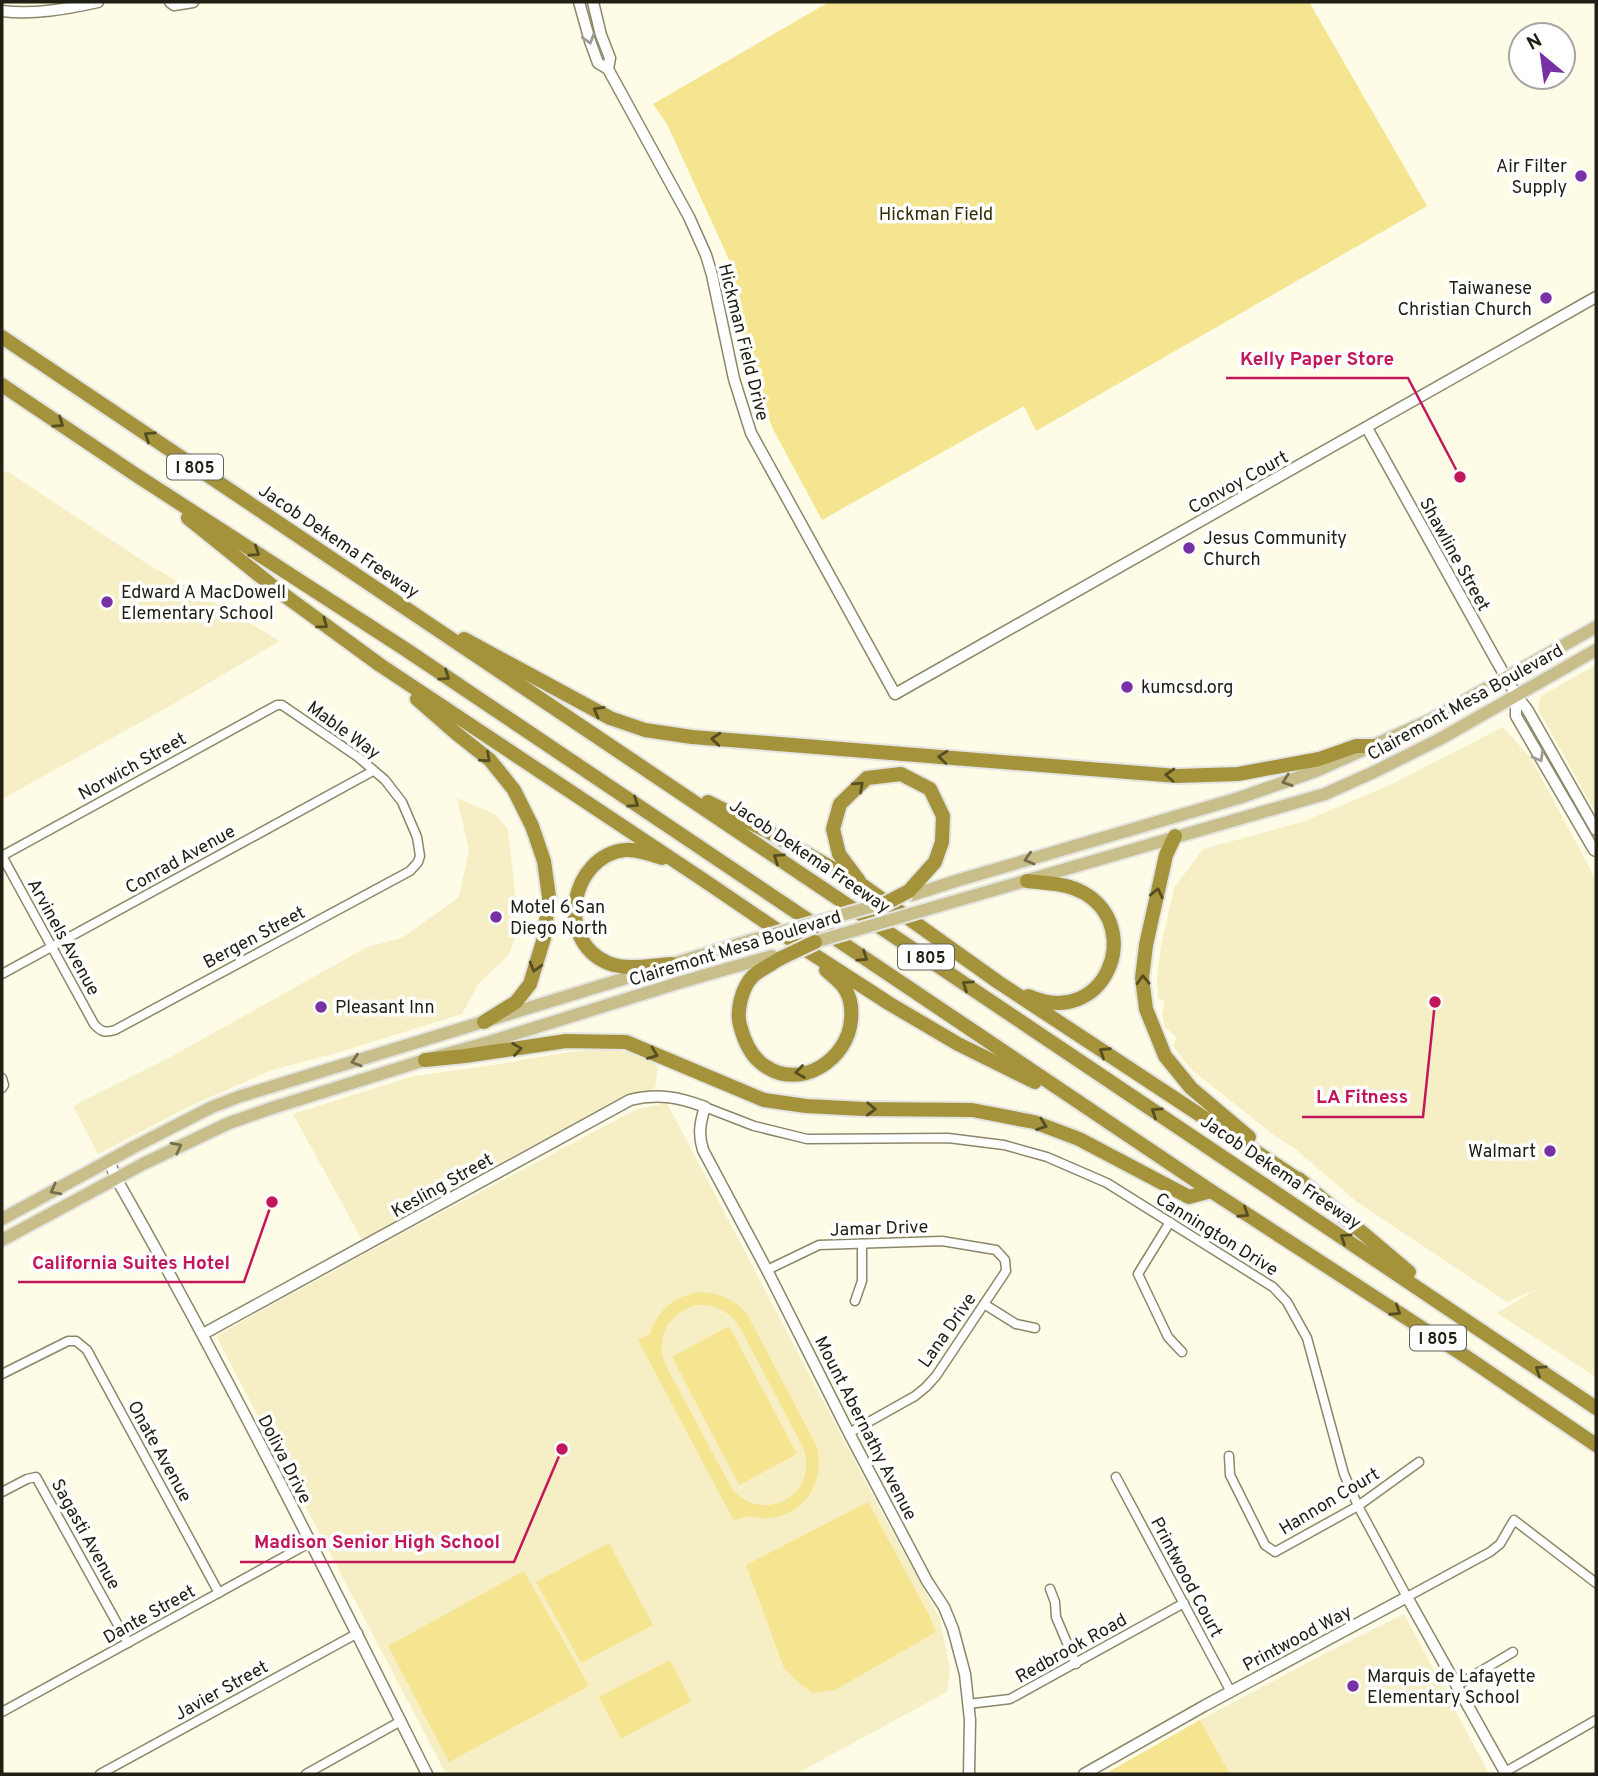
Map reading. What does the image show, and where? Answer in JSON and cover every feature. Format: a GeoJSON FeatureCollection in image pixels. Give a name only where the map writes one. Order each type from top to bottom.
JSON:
{"type":"FeatureCollection","features":[{"type":"Feature","properties":{"kind":"highway","name":"Jacob Dekema Freeway"},"geometry":{"type":"LineString","coordinates":[[2,337],[1596,1408]]}},
{"type":"Feature","properties":{"kind":"highway","name":"I 805"},"geometry":{"type":"LineString","coordinates":[[2,385],[405,649],[1211,1191],[1465,1356],[1596,1446]]}},
{"type":"Feature","properties":{"kind":"highway"},"geometry":{"type":"LineString","coordinates":[[136,475],[280,592],[380,665],[811,947],[890,1004],[958,1044],[1092,1111]]}},
{"type":"Feature","properties":{"kind":"highway"},"geometry":{"type":"LineString","coordinates":[[388,597],[610,718],[645,730],[692,737],[1177,776],[1238,774],[1319,759],[1356,746],[1373,746]]}},
{"type":"Feature","properties":{"kind":"highway"},"geometry":{"type":"LineString","coordinates":[[380,665],[490,760],[514,790],[533,826],[544,861],[549,897],[544,938],[530,984],[516,1002],[484,1022]]}},
{"type":"Feature","properties":{"kind":"highway"},"geometry":{"type":"LineString","coordinates":[[862,885],[839,853],[833,829],[840,804],[867,778],[901,774],[930,789],[943,816],[942,842],[935,862],[910,893],[884,904]]}},
{"type":"Feature","properties":{"kind":"highway"},"geometry":{"type":"LineString","coordinates":[[659,778],[766,831],[862,885],[998,982],[1305,1184]]}},
{"type":"Feature","properties":{"kind":"highway"},"geometry":{"type":"LineString","coordinates":[[1175,836],[1166,855],[1146,945],[1142,978],[1146,1009],[1165,1056],[1191,1088],[1462,1318]]}},
{"type":"Feature","properties":{"kind":"highway"},"geometry":{"type":"LineString","coordinates":[[672,964],[627,967],[607,962],[596,955],[578,933],[575,922],[577,895],[589,872],[599,861],[613,853],[628,850],[660,857],[702,878]]}},
{"type":"Feature","properties":{"kind":"highway"},"geometry":{"type":"LineString","coordinates":[[998,982],[1041,1002],[1068,1002],[1090,993],[1109,970],[1114,943],[1112,928],[1094,900],[1072,888],[1055,883],[1027,881]]}},
{"type":"Feature","properties":{"kind":"highway"},"geometry":{"type":"LineString","coordinates":[[811,947],[845,989],[852,1008],[850,1032],[843,1047],[832,1060],[798,1075],[782,1073],[765,1066],[752,1054],[743,1037],[739,1020],[740,1001],[752,976],[776,957],[811,947]]}},
{"type":"Feature","properties":{"kind":"highway"},"geometry":{"type":"LineString","coordinates":[[425,1060],[566,1041],[626,1042],[764,1100],[853,1109],[972,1110],[1034,1122],[1079,1139],[1189,1197],[1211,1191]]}},
{"type":"Feature","properties":{"kind":"main road","name":"Clairemont Mesa Boulevard"},"geometry":{"type":"LineString","coordinates":[[910,893],[1239,798],[1317,771],[1430,720],[1596,627]]}},
{"type":"Feature","properties":{"kind":"main road","name":"Clairemont Mesa Boulevard"},"geometry":{"type":"LineString","coordinates":[[811,947],[928,909],[1325,793],[1432,743],[1596,650]]}},
{"type":"Feature","properties":{"kind":"main road","name":"Clairemont Mesa Boulevard"},"geometry":{"type":"LineString","coordinates":[[2,1219],[134,1147],[212,1107],[241,1096],[752,940],[884,904]]}},
{"type":"Feature","properties":{"kind":"main road","name":"Clairemont Mesa Boulevard"},"geometry":{"type":"LineString","coordinates":[[2,1240],[116,1178],[229,1123],[678,983],[776,957]]}},
{"type":"Feature","properties":{"kind":"street"},"geometry":{"type":"LineString","coordinates":[[2,10],[20,13],[49,11],[98,2]]}},
{"type":"Feature","properties":{"kind":"street"},"geometry":{"type":"LineString","coordinates":[[170,2],[174,5],[193,2]]}},
{"type":"Feature","properties":{"kind":"street","name":"Hickman Field Drive"},"geometry":{"type":"LineString","coordinates":[[579,2],[598,63],[608,69],[689,217],[706,256],[734,379],[751,433],[895,694]]}},
{"type":"Feature","properties":{"kind":"street","name":"Hickman Field Drive"},"geometry":{"type":"LineString","coordinates":[[593,2],[610,58],[608,69]]}},
{"type":"Feature","properties":{"kind":"street","name":"Convoy Court"},"geometry":{"type":"LineString","coordinates":[[895,694],[1596,297]]}},
{"type":"Feature","properties":{"kind":"street","name":"Shawline Street"},"geometry":{"type":"LineString","coordinates":[[1367,428],[1516,695],[1528,710],[1596,830]]}},
{"type":"Feature","properties":{"kind":"street","name":"Shawline Street"},"geometry":{"type":"LineString","coordinates":[[1516,695],[1516,716],[1596,851]]}},
{"type":"Feature","properties":{"kind":"street","name":"Mable Way"},"geometry":{"type":"LineString","coordinates":[[277,705],[282,705],[337,742],[385,779],[402,802],[417,837],[418,862]]}},
{"type":"Feature","properties":{"kind":"street","name":"Norwich Street"},"geometry":{"type":"LineString","coordinates":[[2,856],[277,705]]}},
{"type":"Feature","properties":{"kind":"street","name":"Conrad Avenue"},"geometry":{"type":"LineString","coordinates":[[2,974],[373,771]]}},
{"type":"Feature","properties":{"kind":"street","name":"Arvinels Avenue"},"geometry":{"type":"LineString","coordinates":[[2,856],[94,1024],[101,1031]]}},
{"type":"Feature","properties":{"kind":"street","name":"Bergen Street"},"geometry":{"type":"LineString","coordinates":[[101,1031],[115,1030],[410,871],[418,862]]}},
{"type":"Feature","properties":{"kind":"street","name":"Kesling Street"},"geometry":{"type":"LineString","coordinates":[[203,1334],[630,1100],[646,1096],[664,1096],[705,1107]]}},
{"type":"Feature","properties":{"kind":"street","name":"Cannington Drive"},"geometry":{"type":"LineString","coordinates":[[705,1107],[754,1126],[807,1139],[948,1138],[1004,1145],[1047,1157],[1107,1183],[1273,1287],[1287,1302],[1307,1338],[1344,1474],[1358,1506],[1505,1773]]}},
{"type":"Feature","properties":{"kind":"street","name":"Mount Abernathy Avenue"},"geometry":{"type":"LineString","coordinates":[[705,1107],[699,1125],[703,1150],[927,1581],[944,1607],[953,1629],[965,1674],[969,1774]]}},
{"type":"Feature","properties":{"kind":"street","name":"Doliva Drive"},"geometry":{"type":"LineString","coordinates":[[109,1161],[311,1542],[427,1774]]}},
{"type":"Feature","properties":{"kind":"street"},"geometry":{"type":"LineString","coordinates":[[1170,1222],[1138,1274],[1168,1337],[1182,1352]]}},
{"type":"Feature","properties":{"kind":"street","name":"Jamar Drive"},"geometry":{"type":"LineString","coordinates":[[767,1270],[819,1245],[942,1241],[996,1250]]}},
{"type":"Feature","properties":{"kind":"street"},"geometry":{"type":"LineString","coordinates":[[855,1301],[862,1281],[862,1244]]}},
{"type":"Feature","properties":{"kind":"street","name":"Lana Drive"},"geometry":{"type":"LineString","coordinates":[[849,1433],[915,1396],[936,1376],[1006,1271],[1005,1259],[996,1250]]}},
{"type":"Feature","properties":{"kind":"street"},"geometry":{"type":"LineString","coordinates":[[984,1304],[1016,1324],[1034,1328]]}},
{"type":"Feature","properties":{"kind":"street","name":"Onate Avenue"},"geometry":{"type":"LineString","coordinates":[[2,1374],[68,1341],[76,1341],[87,1350],[219,1593]]}},
{"type":"Feature","properties":{"kind":"street","name":"Hannon Court"},"geometry":{"type":"LineString","coordinates":[[1229,1457],[1230,1475],[1265,1545],[1275,1552],[1358,1506],[1419,1462]]}},
{"type":"Feature","properties":{"kind":"street","name":"Sagasti Avenue"},"geometry":{"type":"LineString","coordinates":[[2,1492],[36,1477],[128,1643]]}},
{"type":"Feature","properties":{"kind":"street","name":"Printwood Court"},"geometry":{"type":"LineString","coordinates":[[1116,1477],[1231,1692]]}},
{"type":"Feature","properties":{"kind":"street","name":"Printwood Way"},"geometry":{"type":"LineString","coordinates":[[1084,1774],[1490,1552],[1500,1544],[1514,1520],[1596,1583]]}},
{"type":"Feature","properties":{"kind":"street","name":"Dante Street"},"geometry":{"type":"LineString","coordinates":[[2,1712],[311,1542]]}},
{"type":"Feature","properties":{"kind":"street"},"geometry":{"type":"LineString","coordinates":[[1050,1589],[1055,1602],[1056,1617],[1076,1664]]}},
{"type":"Feature","properties":{"kind":"street","name":"Redbrook Road"},"geometry":{"type":"LineString","coordinates":[[968,1704],[1010,1699],[1184,1603]]}},
{"type":"Feature","properties":{"kind":"street","name":"Javier Street"},"geometry":{"type":"LineString","coordinates":[[100,1774],[358,1633]]}},
{"type":"Feature","properties":{"kind":"street"},"geometry":{"type":"LineString","coordinates":[[1456,1686],[1513,1652]]}},
{"type":"Feature","properties":{"kind":"street"},"geometry":{"type":"LineString","coordinates":[[1505,1773],[1596,1720]]}},
{"type":"Feature","properties":{"kind":"street"},"geometry":{"type":"LineString","coordinates":[[306,1774],[401,1721]]}},
{"type":"Feature","properties":{"kind":"shaded area","name":"Edward A MacDowell Elementary School"},"geometry":{"type":"Polygon","coordinates":[[[7,471],[146,563],[280,641],[2,799],[2,474],[7,471]]]}},
{"type":"Feature","properties":{"kind":"shaded area"},"geometry":{"type":"Polygon","coordinates":[[[1596,665],[1596,813],[1538,709],[1541,696],[1596,665]]]}},
{"type":"Feature","properties":{"kind":"shaded area"},"geometry":{"type":"Polygon","coordinates":[[[1503,727],[1532,760],[1596,880],[1596,1377],[1497,1313],[1537,1289],[1507,1302],[1357,1202],[1294,1148],[1192,1070],[1173,1046],[1177,1038],[1165,1027],[1162,1016],[1165,1001],[1158,998],[1157,978],[1161,947],[1174,888],[1203,849],[1302,822],[1392,784],[1503,727]]]}},
{"type":"Feature","properties":{"kind":"shaded area"},"geometry":{"type":"Polygon","coordinates":[[[457,798],[495,814],[508,829],[519,928],[508,956],[479,983],[462,1014],[272,1070],[188,1107],[98,1154],[73,1106],[167,1059],[367,947],[402,938],[459,897],[469,850],[457,798]]]}},
{"type":"Feature","properties":{"kind":"shaded area"},"geometry":{"type":"Polygon","coordinates":[[[612,1049],[650,1057],[658,1068],[655,1088],[614,1109],[574,1124],[467,1180],[362,1240],[293,1114],[414,1076],[569,1052],[612,1049]]]}},
{"type":"Feature","properties":{"kind":"shaded area"},"geometry":{"type":"Polygon","coordinates":[[[667,1103],[940,1619],[950,1669],[947,1692],[796,1774],[446,1774],[216,1336],[637,1109],[667,1103]]]}},
{"type":"Feature","properties":{"kind":"shaded area","name":"Marquis de Lafayette Elementary School"},"geometry":{"type":"Polygon","coordinates":[[[1404,1614],[1489,1774],[1230,1774],[1200,1720],[1404,1614]]]}},
{"type":"Feature","properties":{"kind":"green space","name":"Hickman Field"},"geometry":{"type":"Polygon","coordinates":[[[829,2],[1309,2],[1427,206],[1036,431],[1024,406],[822,520],[774,431],[754,384],[732,266],[667,124],[653,104],[829,2]]]}},
{"type":"Feature","properties":{"kind":"green space"},"geometry":{"type":"Polygon","coordinates":[[[693,1293],[722,1296],[733,1301],[747,1314],[817,1447],[819,1459],[815,1483],[803,1502],[784,1515],[771,1518],[745,1517],[734,1521],[638,1340],[650,1334],[658,1317],[669,1304],[693,1293]],[[696,1305],[678,1314],[666,1328],[662,1346],[666,1366],[732,1489],[746,1500],[760,1505],[787,1499],[798,1490],[804,1477],[806,1462],[802,1445],[737,1322],[718,1308],[696,1305]]]}},
{"type":"Feature","properties":{"kind":"green space"},"geometry":{"type":"Polygon","coordinates":[[[729,1326],[797,1454],[739,1485],[672,1357],[729,1326]]]}},
{"type":"Feature","properties":{"kind":"green space"},"geometry":{"type":"Polygon","coordinates":[[[868,1502],[936,1632],[835,1690],[813,1693],[784,1668],[746,1565],[868,1502]]]}},
{"type":"Feature","properties":{"kind":"green space"},"geometry":{"type":"Polygon","coordinates":[[[609,1543],[653,1625],[581,1663],[536,1582],[609,1543]]]}},
{"type":"Feature","properties":{"kind":"green space"},"geometry":{"type":"Polygon","coordinates":[[[524,1571],[589,1686],[449,1762],[388,1646],[524,1571]]]}},
{"type":"Feature","properties":{"kind":"green space"},"geometry":{"type":"Polygon","coordinates":[[[670,1660],[691,1701],[621,1739],[599,1697],[670,1660]]]}},
{"type":"Feature","properties":{"kind":"green space"},"geometry":{"type":"Polygon","coordinates":[[[1200,1720],[1230,1774],[1105,1774],[1200,1720]]]}},
{"type":"Feature","properties":{"kind":"place","name":"Air Filter Supply"},"geometry":{"type":"Point","coordinates":[1581,176]}},
{"type":"Feature","properties":{"kind":"place","name":"Taiwanese Christian Church"},"geometry":{"type":"Point","coordinates":[1546,298]}},
{"type":"Feature","properties":{"kind":"place","name":"Kelly Paper Store"},"geometry":{"type":"Point","coordinates":[1460,477]}},
{"type":"Feature","properties":{"kind":"place","name":"Jesus Community Church"},"geometry":{"type":"Point","coordinates":[1189,548]}},
{"type":"Feature","properties":{"kind":"place","name":"Edward A MacDowell Elementary School"},"geometry":{"type":"Point","coordinates":[107,602]}},
{"type":"Feature","properties":{"kind":"place","name":"kumcsd.org"},"geometry":{"type":"Point","coordinates":[1127,687]}},
{"type":"Feature","properties":{"kind":"place","name":"Motel 6 San Diego North"},"geometry":{"type":"Point","coordinates":[496,917]}},
{"type":"Feature","properties":{"kind":"place","name":"LA Fitness"},"geometry":{"type":"Point","coordinates":[1435,1002]}},
{"type":"Feature","properties":{"kind":"place","name":"Pleasant Inn"},"geometry":{"type":"Point","coordinates":[321,1007]}},
{"type":"Feature","properties":{"kind":"place","name":"Walmart"},"geometry":{"type":"Point","coordinates":[1550,1151]}},
{"type":"Feature","properties":{"kind":"place","name":"California Suites Hotel"},"geometry":{"type":"Point","coordinates":[272,1202]}},
{"type":"Feature","properties":{"kind":"place","name":"Madison Senior High School"},"geometry":{"type":"Point","coordinates":[562,1449]}},
{"type":"Feature","properties":{"kind":"place","name":"Marquis de Lafayette Elementary School"},"geometry":{"type":"Point","coordinates":[1353,1686]}}]}
